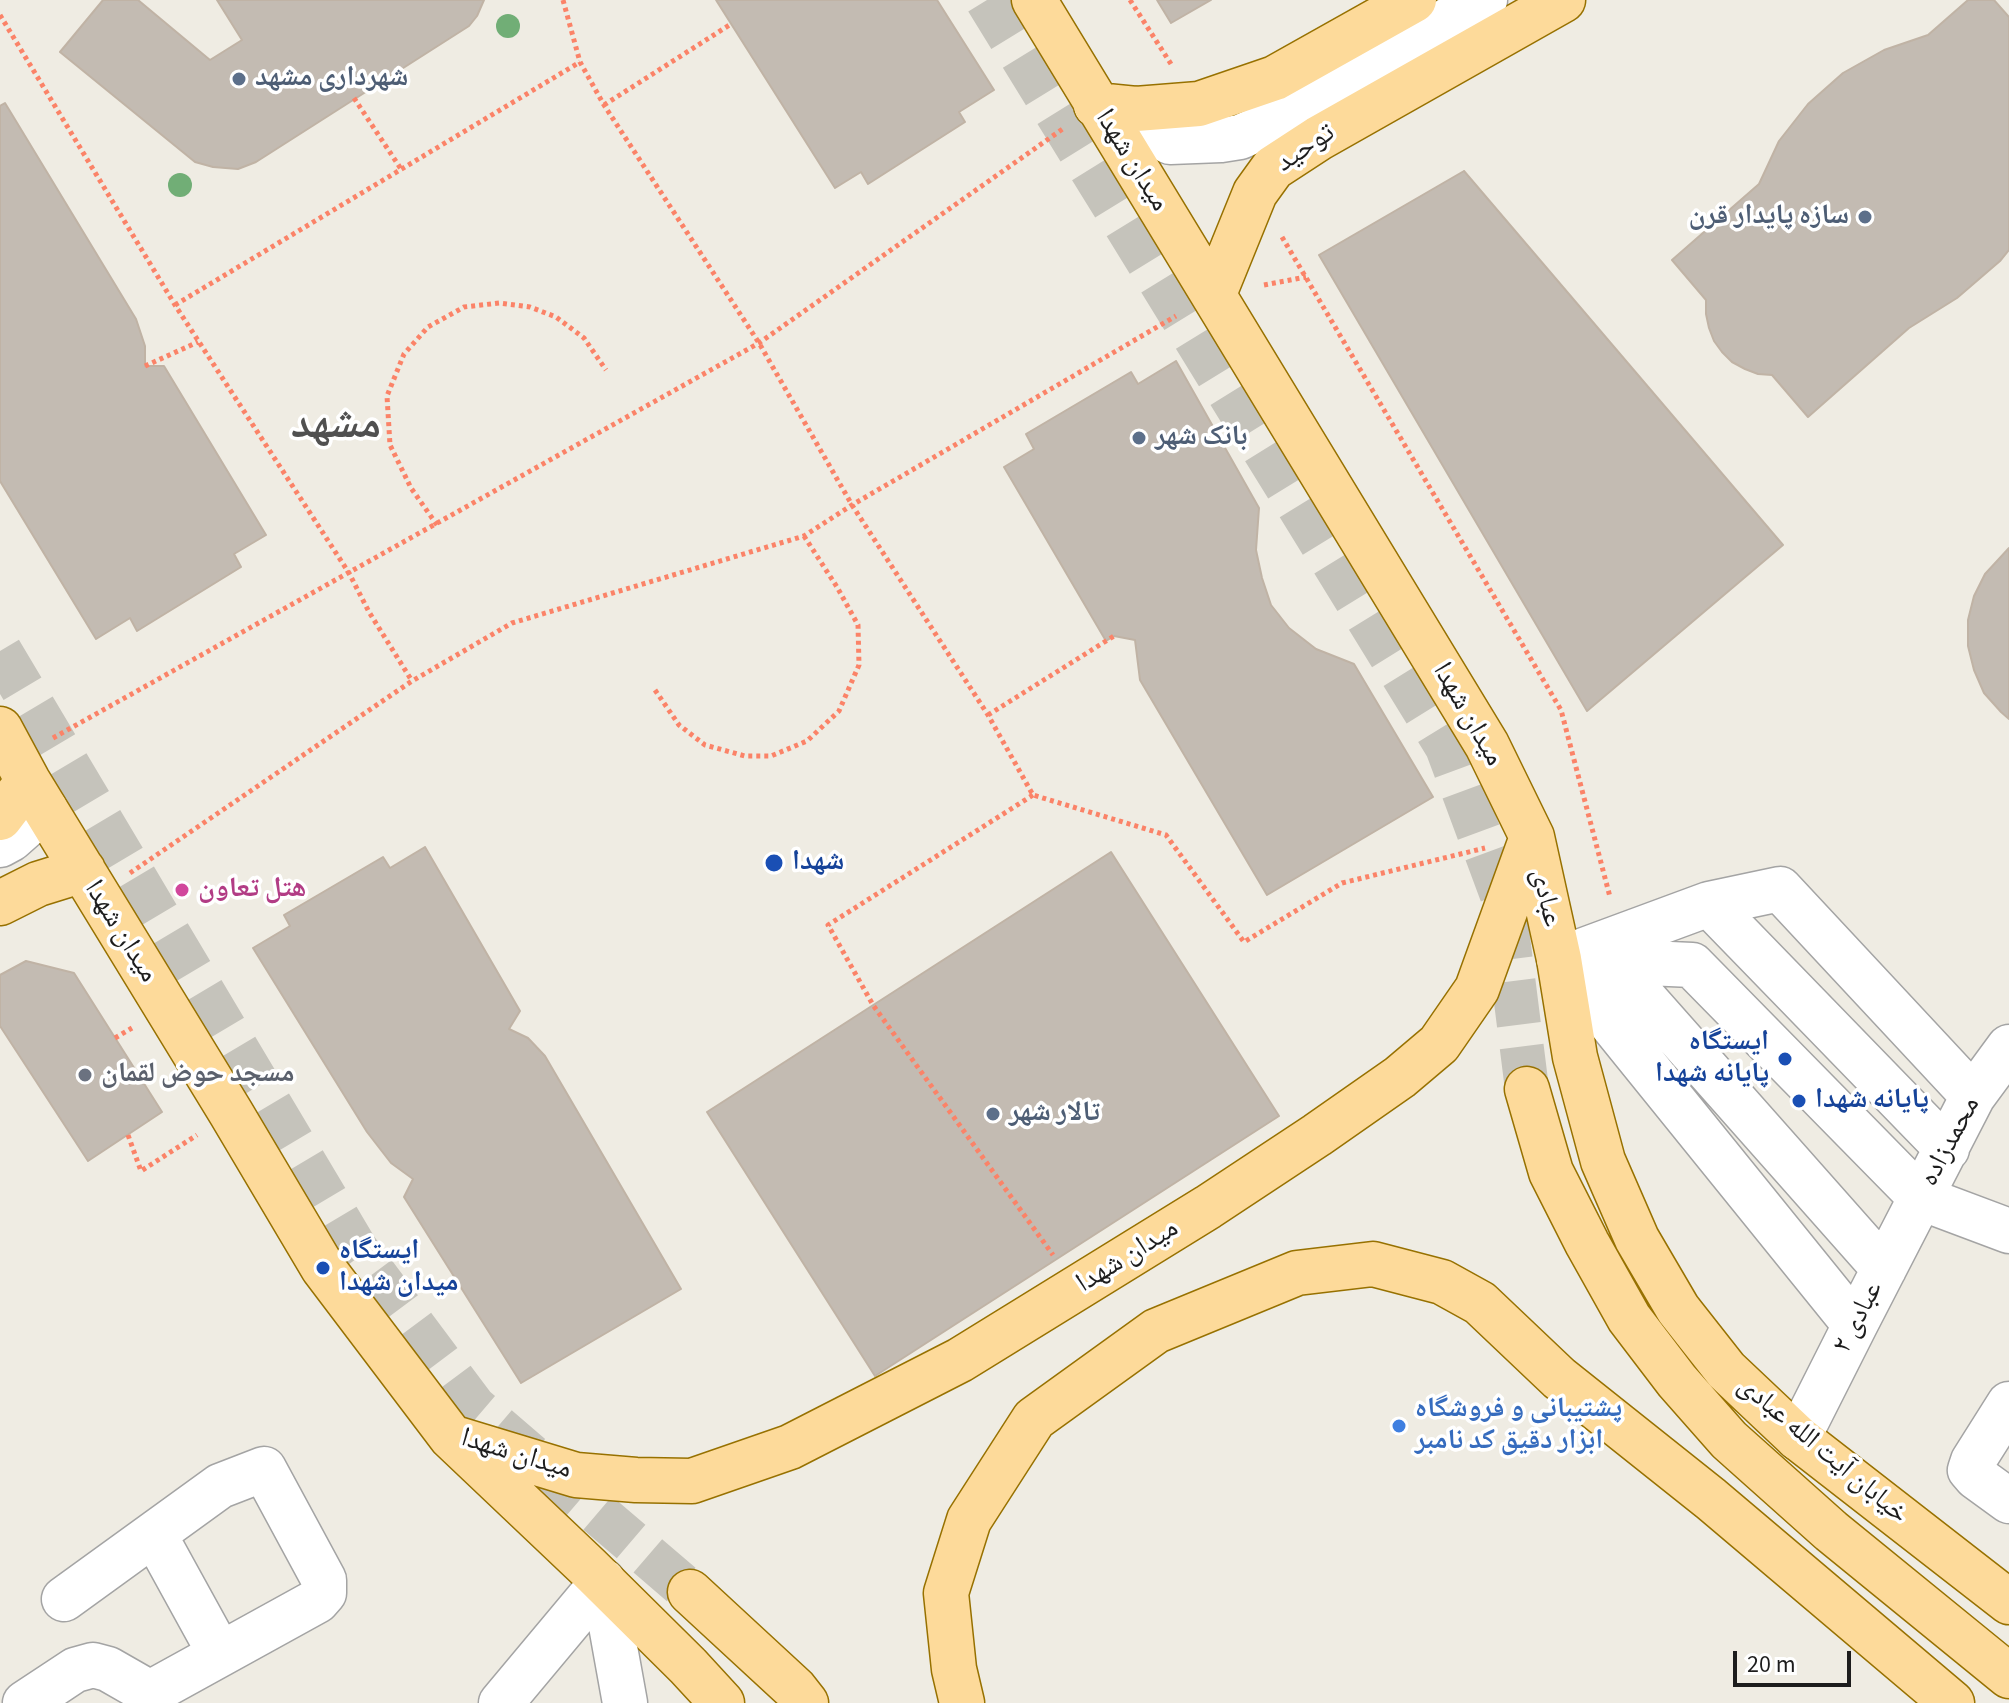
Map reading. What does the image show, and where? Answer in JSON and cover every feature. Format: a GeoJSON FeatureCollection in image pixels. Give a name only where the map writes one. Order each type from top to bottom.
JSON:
{"type":"FeatureCollection","features":[{"type":"Feature","properties":{"kind":"main road","name":"میدان شهدا"},"geometry":{"type":"LineString","coordinates":[[22,769],[323,1268],[451,1437],[576,1475],[692,1481],[790,1447],[960,1360],[1208,1207],[1400,1077],[1439,1044],[1477,989],[1532,837],[1487,745],[1034,0]]}},
{"type":"Feature","properties":{"kind":"main road"},"geometry":{"type":"LineString","coordinates":[[1096,105],[1136,109],[1199,104],[1275,78],[1414,0]]}},
{"type":"Feature","properties":{"kind":"main road","name":"توحید"},"geometry":{"type":"LineString","coordinates":[[1214,294],[1255,193],[1273,168],[1319,138],[1563,0]]}},
{"type":"Feature","properties":{"kind":"main road"},"geometry":{"type":"LineString","coordinates":[[0,818],[22,769]]}},
{"type":"Feature","properties":{"kind":"main road","name":"عبادی"},"geometry":{"type":"LineString","coordinates":[[1532,837],[1559,959]]}},
{"type":"Feature","properties":{"kind":"main road"},"geometry":{"type":"LineString","coordinates":[[0,903],[38,884],[90,883]]}},
{"type":"Feature","properties":{"kind":"main road","name":"خیابان آیت الله عبادی"},"geometry":{"type":"LineString","coordinates":[[1559,959],[1575,1057],[1603,1161],[1637,1239],[1678,1309],[1726,1370],[1798,1438],[2009,1602]]}},
{"type":"Feature","properties":{"kind":"main road","name":"خیابان آیت الله عبادی"},"geometry":{"type":"LineString","coordinates":[[1527,1089],[1551,1172],[1587,1243],[1629,1318],[1677,1381],[1729,1440],[1831,1531],[2009,1676]]}},
{"type":"Feature","properties":{"kind":"main road"},"geometry":{"type":"LineString","coordinates":[[962,1703],[954,1669],[946,1593],[969,1520],[1034,1419],[1156,1331],[1297,1273],[1373,1264],[1442,1282],[1480,1303],[1559,1378],[1711,1499],[1952,1703]]}},
{"type":"Feature","properties":{"kind":"main road"},"geometry":{"type":"LineString","coordinates":[[451,1437],[603,1581],[722,1703]]}},
{"type":"Feature","properties":{"kind":"main road"},"geometry":{"type":"LineString","coordinates":[[690,1592],[795,1689],[806,1703]]}},
{"type":"Feature","properties":{"kind":"street"},"geometry":{"type":"LineString","coordinates":[[1096,105],[1170,142],[1240,137],[1285,117],[1485,0]]}},
{"type":"Feature","properties":{"kind":"street"},"geometry":{"type":"LineString","coordinates":[[0,845],[11,839],[22,769]]}},
{"type":"Feature","properties":{"kind":"street"},"geometry":{"type":"LineString","coordinates":[[1559,959],[1709,904],[1780,889],[1973,1096]]}},
{"type":"Feature","properties":{"kind":"street"},"geometry":{"type":"LineString","coordinates":[[1709,904],[1947,1149]]}},
{"type":"Feature","properties":{"kind":"street"},"geometry":{"type":"LineString","coordinates":[[1559,959],[1692,965],[1921,1198],[2009,1231]]}},
{"type":"Feature","properties":{"kind":"street"},"geometry":{"type":"LineString","coordinates":[[1559,959],[1636,989],[1884,1269]]}},
{"type":"Feature","properties":{"kind":"street"},"geometry":{"type":"LineString","coordinates":[[1559,959],[1855,1325]]}},
{"type":"Feature","properties":{"kind":"street","name":"محمدزاده"},"geometry":{"type":"LineString","coordinates":[[1921,1198],[1973,1096],[2009,1047]]}},
{"type":"Feature","properties":{"kind":"street","name":"عبادی ۲"},"geometry":{"type":"LineString","coordinates":[[1798,1438],[1921,1198]]}},
{"type":"Feature","properties":{"kind":"street"},"geometry":{"type":"LineString","coordinates":[[2009,1404],[1970,1470],[2009,1501]]}},
{"type":"Feature","properties":{"kind":"street"},"geometry":{"type":"LineString","coordinates":[[25,1703],[75,1670],[93,1665],[108,1669],[152,1698],[220,1654],[317,1601],[324,1593],[324,1580],[264,1469],[220,1486],[64,1599]]}},
{"type":"Feature","properties":{"kind":"street"},"geometry":{"type":"LineString","coordinates":[[154,1534],[220,1654]]}},
{"type":"Feature","properties":{"kind":"street"},"geometry":{"type":"LineString","coordinates":[[501,1703],[603,1581]]}},
{"type":"Feature","properties":{"kind":"street"},"geometry":{"type":"LineString","coordinates":[[603,1581],[625,1703]]}},
{"type":"Feature","properties":{"kind":"path"},"geometry":{"type":"LineString","coordinates":[[563,0],[580,62],[604,105],[759,343],[852,505],[988,715],[1033,795],[1166,835],[1244,942],[1342,883],[1532,837]]}},
{"type":"Feature","properties":{"kind":"path"},"geometry":{"type":"LineString","coordinates":[[1130,0],[1199,104]]}},
{"type":"Feature","properties":{"kind":"path"},"geometry":{"type":"LineString","coordinates":[[0,15],[175,305],[349,573],[412,681]]}},
{"type":"Feature","properties":{"kind":"path"},"geometry":{"type":"LineString","coordinates":[[604,105],[731,24]]}},
{"type":"Feature","properties":{"kind":"path"},"geometry":{"type":"LineString","coordinates":[[175,305],[580,62]]}},
{"type":"Feature","properties":{"kind":"path"},"geometry":{"type":"LineString","coordinates":[[354,98],[401,169]]}},
{"type":"Feature","properties":{"kind":"path"},"geometry":{"type":"LineString","coordinates":[[22,769],[349,573],[759,343],[1096,105]]}},
{"type":"Feature","properties":{"kind":"path"},"geometry":{"type":"LineString","coordinates":[[1255,193],[1561,710],[1620,937]]}},
{"type":"Feature","properties":{"kind":"path"},"geometry":{"type":"LineString","coordinates":[[90,883],[412,681],[512,623],[804,536],[1214,294]]}},
{"type":"Feature","properties":{"kind":"path"},"geometry":{"type":"LineString","coordinates":[[437,525],[411,488],[390,445],[387,396],[404,354],[428,327],[464,307],[499,303],[530,307],[556,317],[584,338],[606,370]]}},
{"type":"Feature","properties":{"kind":"path"},"geometry":{"type":"LineString","coordinates":[[145,366],[198,342]]}},
{"type":"Feature","properties":{"kind":"path"},"geometry":{"type":"LineString","coordinates":[[655,690],[679,725],[705,745],[745,756],[771,756],[807,741],[839,711],[859,665],[858,625],[804,536]]}},
{"type":"Feature","properties":{"kind":"path"},"geometry":{"type":"LineString","coordinates":[[988,715],[1114,636]]}},
{"type":"Feature","properties":{"kind":"path"},"geometry":{"type":"LineString","coordinates":[[1033,795],[828,925],[873,1005],[1078,1288]]}},
{"type":"Feature","properties":{"kind":"path"},"geometry":{"type":"LineString","coordinates":[[128,1135],[141,1171],[231,1113]]}},
{"type":"Feature","properties":{"kind":"building","name":"شهرداری مشهد"},"geometry":{"type":"Polygon","coordinates":[[[103,0],[138,0],[210,60],[242,40],[217,0],[484,0],[469,26],[256,162],[238,169],[195,162],[60,52],[103,0]]]}},
{"type":"Feature","properties":{"kind":"building"},"geometry":{"type":"Polygon","coordinates":[[[716,0],[937,0],[994,90],[959,112],[965,122],[868,184],[861,172],[835,188],[716,0]]]}},
{"type":"Feature","properties":{"kind":"building"},"geometry":{"type":"Polygon","coordinates":[[[1157,0],[1211,0],[1171,23],[1157,0]]]}},
{"type":"Feature","properties":{"kind":"building","name":"سازه پایدار قرن"},"geometry":{"type":"Polygon","coordinates":[[[1968,0],[1994,0],[2009,17],[2009,250],[1957,298],[1909,328],[1808,417],[1772,375],[1745,369],[1722,352],[1709,328],[1706,300],[1672,260],[1759,184],[1779,141],[1808,104],[1843,73],[1884,50],[1928,35],[1968,0]]]}},
{"type":"Feature","properties":{"kind":"building"},"geometry":{"type":"Polygon","coordinates":[[[5,103],[136,319],[145,346],[145,366],[164,366],[266,535],[234,554],[241,567],[137,631],[130,618],[96,639],[0,481],[0,106],[5,103]]]}},
{"type":"Feature","properties":{"kind":"building"},"geometry":{"type":"Polygon","coordinates":[[[1464,171],[1783,545],[1587,711],[1319,255],[1464,171]]]}},
{"type":"Feature","properties":{"kind":"building"},"geometry":{"type":"Polygon","coordinates":[[[1176,361],[1259,508],[1256,550],[1271,605],[1289,628],[1316,649],[1354,664],[1433,797],[1267,895],[1140,680],[1135,640],[1114,636],[1106,641],[1004,467],[1034,449],[1026,434],[1131,372],[1138,384],[1176,361]]]}},
{"type":"Feature","properties":{"kind":"building"},"geometry":{"type":"Polygon","coordinates":[[[2009,548],[2009,719],[1984,693],[1974,670],[1968,646],[1968,620],[1974,596],[1985,574],[2009,548]]]}},
{"type":"Feature","properties":{"kind":"building"},"geometry":{"type":"Polygon","coordinates":[[[425,847],[520,1011],[509,1029],[528,1038],[545,1056],[681,1289],[521,1383],[404,1197],[413,1179],[391,1163],[367,1132],[253,948],[290,926],[284,915],[383,857],[390,868],[425,847]]]}},
{"type":"Feature","properties":{"kind":"building","name":"تالار شهر"},"geometry":{"type":"Polygon","coordinates":[[[1111,852],[1279,1116],[875,1376],[707,1112],[1111,852]]]}},
{"type":"Feature","properties":{"kind":"building","name":"مسجد حوض لقمان"},"geometry":{"type":"Polygon","coordinates":[[[26,961],[74,973],[162,1112],[88,1161],[0,1026],[0,975],[26,961]]]}},
{"type":"Feature","properties":{"kind":"tunnel"},"geometry":{"type":"LineString","coordinates":[[987,0],[1447,747],[1503,898],[1527,1089]]}},
{"type":"Feature","properties":{"kind":"tunnel"},"geometry":{"type":"LineString","coordinates":[[0,651],[356,1249],[474,1407],[690,1592]]}},
{"type":"Feature","properties":{"kind":"place","name":"شهرداری مشهد"},"geometry":{"type":"Point","coordinates":[239,79]}},
{"type":"Feature","properties":{"kind":"place","name":"سازه پایدار قرن"},"geometry":{"type":"Point","coordinates":[1865,217]}},
{"type":"Feature","properties":{"kind":"place","name":"بانک شهر"},"geometry":{"type":"Point","coordinates":[1139,438]}},
{"type":"Feature","properties":{"kind":"place","name":"شهدا"},"geometry":{"type":"Point","coordinates":[774,863]}},
{"type":"Feature","properties":{"kind":"place","name":"هتل تعاون"},"geometry":{"type":"Point","coordinates":[182,890]}},
{"type":"Feature","properties":{"kind":"place","name":"ایستگاه پایانه شهدا"},"geometry":{"type":"Point","coordinates":[1785,1059]}},
{"type":"Feature","properties":{"kind":"place","name":"مسجد حوض لقمان"},"geometry":{"type":"Point","coordinates":[85,1075]}},
{"type":"Feature","properties":{"kind":"place","name":"پایانه شهدا"},"geometry":{"type":"Point","coordinates":[1799,1101]}},
{"type":"Feature","properties":{"kind":"place","name":"تالار شهر"},"geometry":{"type":"Point","coordinates":[993,1114]}},
{"type":"Feature","properties":{"kind":"place","name":"ایستگاه میدان شهدا"},"geometry":{"type":"Point","coordinates":[323,1268]}},
{"type":"Feature","properties":{"kind":"place","name":"پشتیبانی و فروشگاه ابزار دقیق کد نامبر"},"geometry":{"type":"Point","coordinates":[1399,1426]}},
{"type":"Feature","properties":{"kind":"district","name":"مشهد"},"geometry":{"type":"Point","coordinates":[336,427]}}]}
